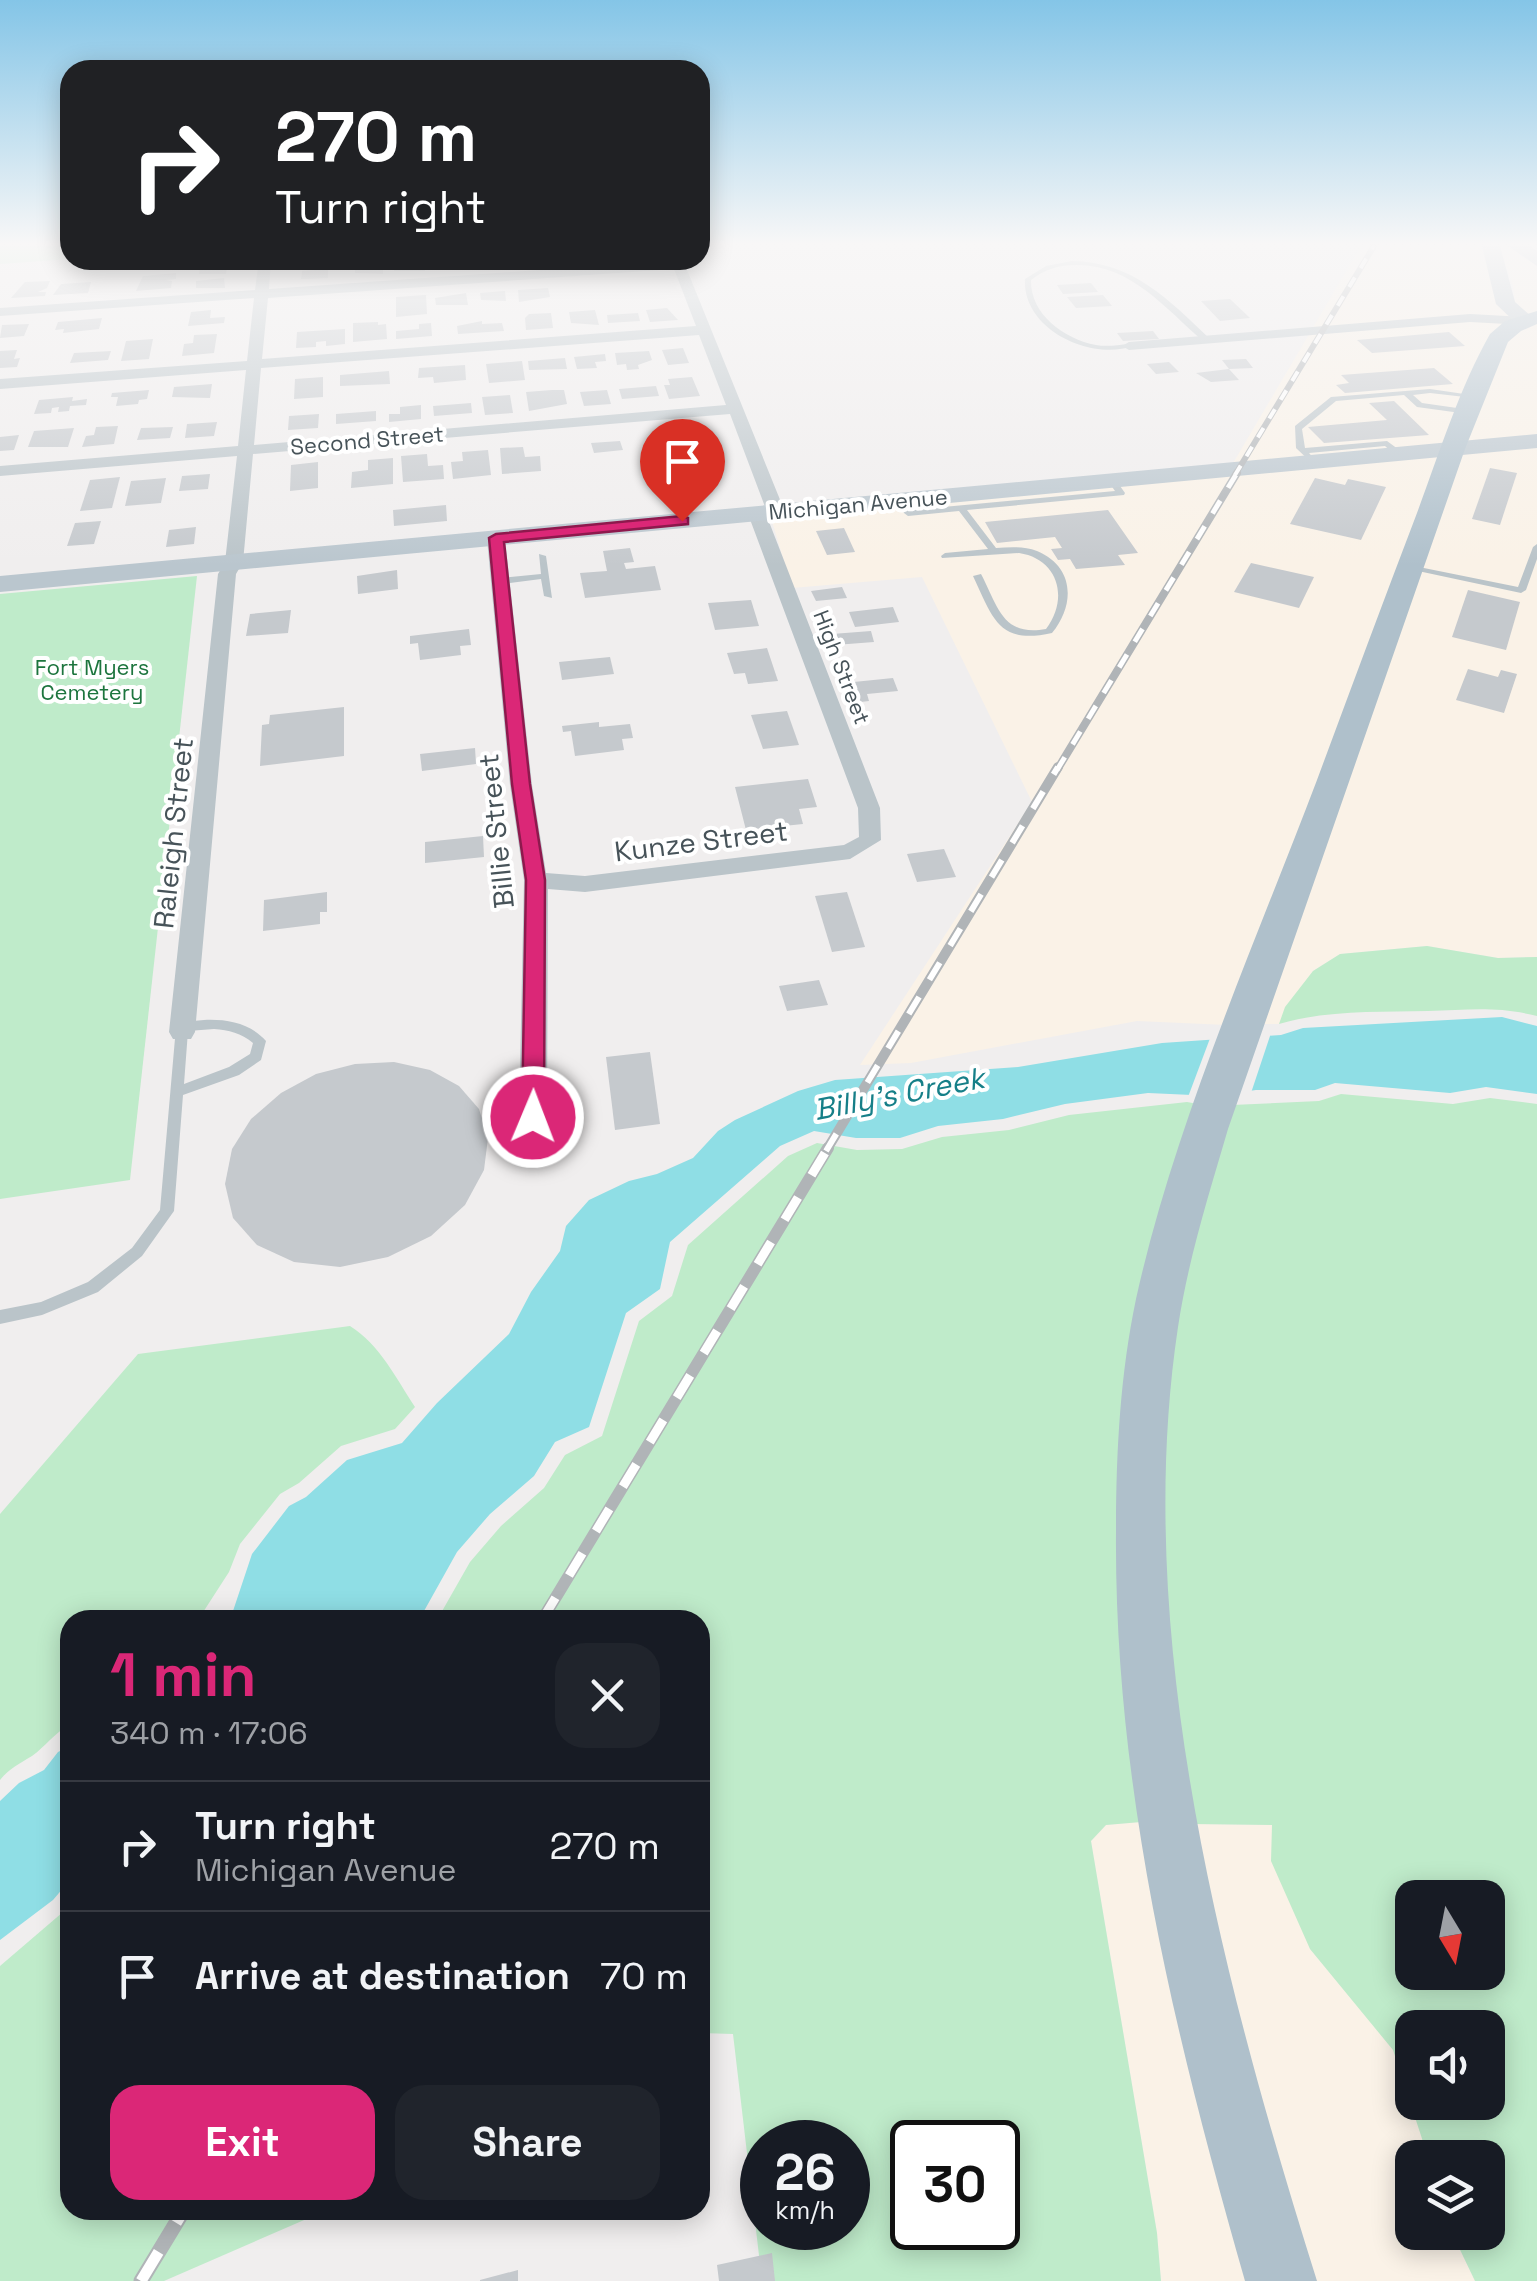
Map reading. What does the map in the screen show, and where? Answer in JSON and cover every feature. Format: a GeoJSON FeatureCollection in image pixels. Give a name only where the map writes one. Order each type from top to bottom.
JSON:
{"type":"FeatureCollection","features":[{"type":"Feature","properties":{"kind":"main road"},"geometry":{"type":"LineString","coordinates":[[1281,2281],[1222,2072],[1191,1938],[1164,1789],[1144,1616],[1141,1506],[1151,1353],[1172,1242],[1207,1129],[1452,449],[1492,352]]}},
{"type":"Feature","properties":{"kind":"street","name":"Raleigh Street"},"geometry":{"type":"LineString","coordinates":[[182,1030],[227,574],[234,562],[256,352]]}},
{"type":"Feature","properties":{"kind":"street"},"geometry":{"type":"LineString","coordinates":[[0,384],[416,352]]}},
{"type":"Feature","properties":{"kind":"street","name":"High Street"},"geometry":{"type":"LineString","coordinates":[[712,352],[869,808],[870,840]]}},
{"type":"Feature","properties":{"kind":"street","name":"Second Street"},"geometry":{"type":"LineString","coordinates":[[0,471],[734,410]]}},
{"type":"Feature","properties":{"kind":"street","name":"Michigan Avenue"},"geometry":{"type":"LineString","coordinates":[[0,584],[1112,481],[1354,452],[1399,454],[1537,441]]}},
{"type":"Feature","properties":{"kind":"street","name":"Billie Street"},"geometry":{"type":"LineString","coordinates":[[496,538],[521,784],[536,880],[533,1117]]}},
{"type":"Feature","properties":{"kind":"street","name":"Kunze Street"},"geometry":{"type":"LineString","coordinates":[[536,880],[585,884],[734,868],[850,852],[870,840]]}},
{"type":"Feature","properties":{"kind":"lane"},"geometry":{"type":"LineString","coordinates":[[1308,457],[1298,428],[1334,399],[1448,391],[1471,404]]}},
{"type":"Feature","properties":{"kind":"lane"},"geometry":{"type":"LineString","coordinates":[[1404,392],[1420,405],[1471,404]]}},
{"type":"Feature","properties":{"kind":"lane"},"geometry":{"type":"LineString","coordinates":[[902,500],[908,512],[1121,493],[1112,481]]}},
{"type":"Feature","properties":{"kind":"lane"},"geometry":{"type":"LineString","coordinates":[[961,508],[994,551]]}},
{"type":"Feature","properties":{"kind":"lane"},"geometry":{"type":"LineString","coordinates":[[1409,568],[1521,590],[1537,547]]}},
{"type":"Feature","properties":{"kind":"lane"},"geometry":{"type":"LineString","coordinates":[[945,556],[1028,551],[1046,560],[1067,600],[1057,623],[1048,631],[1034,636],[1008,630],[978,576]]}},
{"type":"Feature","properties":{"kind":"lane"},"geometry":{"type":"LineString","coordinates":[[542,556],[548,596]]}},
{"type":"Feature","properties":{"kind":"lane"},"geometry":{"type":"LineString","coordinates":[[500,581],[546,576]]}},
{"type":"Feature","properties":{"kind":"lane"},"geometry":{"type":"LineString","coordinates":[[177,1092],[234,1071],[256,1057],[260,1041],[245,1028],[215,1024],[182,1030]]}},
{"type":"Feature","properties":{"kind":"lane","name":"Raleigh Street"},"geometry":{"type":"LineString","coordinates":[[0,1317],[42,1308],[93,1287],[137,1252],[167,1211],[182,1030]]}},
{"type":"Feature","properties":{"kind":"shaded area"},"geometry":{"type":"Polygon","coordinates":[[[1298,352],[1495,352],[1444,445],[1232,465],[1298,352]]]}},
{"type":"Feature","properties":{"kind":"shaded area"},"geometry":{"type":"Polygon","coordinates":[[[1502,352],[1537,352],[1537,436],[1466,443],[1502,352]]]}},
{"type":"Feature","properties":{"kind":"shaded area"},"geometry":{"type":"Polygon","coordinates":[[[1537,446],[1537,957],[1498,958],[1427,946],[1340,954],[1313,971],[1279,1024],[1260,1024],[1462,453],[1537,446]]]}},
{"type":"Feature","properties":{"kind":"shaded area"},"geometry":{"type":"Polygon","coordinates":[[[1440,455],[1227,1025],[1137,1021],[911,1063],[860,1065],[1032,802],[922,577],[792,588],[771,518],[1440,455]]]}},
{"type":"Feature","properties":{"kind":"shaded area"},"geometry":{"type":"Polygon","coordinates":[[[1141,1822],[1255,2281],[1161,2281],[1157,2233],[1091,1841],[1106,1825],[1141,1822]]]}},
{"type":"Feature","properties":{"kind":"shaded area"},"geometry":{"type":"Polygon","coordinates":[[[1191,1824],[1273,1825],[1310,1949],[1394,2050],[1395,2120],[1416,2120],[1423,2140],[1395,2140],[1395,2250],[1460,2250],[1475,2281],[1307,2281],[1191,1824]]]}},
{"type":"Feature","properties":{"kind":"green space","name":"Fort Myers Cemetery"},"geometry":{"type":"Polygon","coordinates":[[[197,576],[130,1180],[0,1199],[0,594],[197,576]]]}},
{"type":"Feature","properties":{"kind":"green space"},"geometry":{"type":"Polygon","coordinates":[[[1427,946],[1498,958],[1537,957],[1537,1016],[1482,1009],[1372,1012],[1316,1016],[1279,1024],[1285,1007],[1313,971],[1340,954],[1427,946]]]}},
{"type":"Feature","properties":{"kind":"green space"},"geometry":{"type":"Polygon","coordinates":[[[1341,1094],[1453,1104],[1490,1098],[1537,1104],[1537,2281],[1475,2281],[1460,2250],[1505,2250],[1505,2140],[1422,2140],[1416,2120],[1505,2120],[1505,2010],[1395,2010],[1395,2056],[1310,1949],[1271,1861],[1272,1825],[1191,1824],[1174,1713],[1161,1527],[1169,1359],[1189,1249],[1232,1105],[1319,1101],[1341,1094]]]}},
{"type":"Feature","properties":{"kind":"green space"},"geometry":{"type":"Polygon","coordinates":[[[1198,1104],[1187,1134],[1141,1822],[1106,1825],[1091,1841],[1157,2233],[1161,2281],[762,2281],[758,2250],[870,2250],[870,2120],[743,2120],[733,2034],[710,2033],[710,1610],[443,1610],[470,1562],[501,1526],[544,1488],[565,1455],[602,1436],[639,1321],[672,1296],[688,1245],[788,1156],[817,1143],[857,1150],[902,1149],[942,1137],[1009,1130],[1069,1115],[1198,1104]]]}},
{"type":"Feature","properties":{"kind":"green space"},"geometry":{"type":"Polygon","coordinates":[[[350,1326],[379,1352],[415,1407],[395,1429],[341,1446],[299,1483],[280,1494],[240,1544],[229,1572],[204,1610],[60,1610],[60,1731],[0,1780],[0,1514],[138,1354],[350,1326]]]}},
{"type":"Feature","properties":{"kind":"green space"},"geometry":{"type":"Polygon","coordinates":[[[60,1915],[60,2220],[304,2220],[164,2281],[0,2281],[0,1966],[60,1915]]]}},
{"type":"Feature","properties":{"kind":"water","name":"Billy's Creek"},"geometry":{"type":"Polygon","coordinates":[[[1502,1017],[1537,1026],[1537,1094],[1486,1087],[1450,1093],[1335,1083],[1315,1090],[1256,1090],[1214,1096],[1148,1093],[1065,1104],[1003,1119],[938,1126],[900,1138],[856,1138],[814,1131],[780,1146],[670,1242],[660,1289],[626,1313],[589,1427],[555,1442],[534,1476],[490,1514],[457,1552],[425,1610],[233,1610],[252,1554],[289,1506],[306,1497],[347,1460],[402,1443],[437,1403],[509,1334],[531,1292],[560,1251],[566,1226],[589,1200],[693,1158],[718,1131],[735,1120],[798,1091],[835,1080],[1018,1067],[1162,1043],[1281,1035],[1303,1028],[1502,1017]]]}},
{"type":"Feature","properties":{"kind":"water"},"geometry":{"type":"Polygon","coordinates":[[[58,1752],[60,1892],[0,1940],[0,1801],[19,1783],[44,1770],[58,1752]]]}},
{"type":"Feature","properties":{"kind":"pier"},"geometry":{"type":"Polygon","coordinates":[[[1272,1030],[1250,1096],[1214,1101],[1188,1097],[1212,1033],[1272,1030]]]}},
{"type":"Feature","properties":{"kind":"building"},"geometry":{"type":"Polygon","coordinates":[[[0,352],[16,352],[14,359],[20,358],[17,367],[0,368],[0,352]]]}},
{"type":"Feature","properties":{"kind":"building"},"geometry":{"type":"Polygon","coordinates":[[[111,352],[108,360],[70,363],[74,353],[111,352]]]}},
{"type":"Feature","properties":{"kind":"building"},"geometry":{"type":"Polygon","coordinates":[[[123,352],[150,352],[149,359],[121,361],[123,352]]]}},
{"type":"Feature","properties":{"kind":"building"},"geometry":{"type":"Polygon","coordinates":[[[183,352],[214,352],[214,353],[182,356],[183,352]]]}},
{"type":"Feature","properties":{"kind":"building"},"geometry":{"type":"Polygon","coordinates":[[[649,352],[652,360],[638,365],[639,369],[627,370],[626,364],[617,365],[615,353],[649,352]]]}},
{"type":"Feature","properties":{"kind":"building"},"geometry":{"type":"Polygon","coordinates":[[[663,352],[685,352],[689,363],[668,365],[663,352]]]}},
{"type":"Feature","properties":{"kind":"building"},"geometry":{"type":"Polygon","coordinates":[[[605,354],[606,361],[595,362],[597,368],[577,369],[574,357],[605,354]]]}},
{"type":"Feature","properties":{"kind":"building"},"geometry":{"type":"Polygon","coordinates":[[[565,358],[567,369],[529,370],[528,361],[565,358]]]}},
{"type":"Feature","properties":{"kind":"building"},"geometry":{"type":"Polygon","coordinates":[[[1246,359],[1253,368],[1229,369],[1222,360],[1246,359]]]}},
{"type":"Feature","properties":{"kind":"building"},"geometry":{"type":"Polygon","coordinates":[[[522,361],[525,380],[489,383],[486,364],[522,361]]]}},
{"type":"Feature","properties":{"kind":"building"},"geometry":{"type":"Polygon","coordinates":[[[1169,362],[1179,372],[1156,374],[1147,364],[1169,362]]]}},
{"type":"Feature","properties":{"kind":"building"},"geometry":{"type":"Polygon","coordinates":[[[465,365],[466,380],[434,383],[433,377],[418,378],[419,368],[465,365]]]}},
{"type":"Feature","properties":{"kind":"building"},"geometry":{"type":"Polygon","coordinates":[[[1434,368],[1453,384],[1345,393],[1336,385],[1349,383],[1341,375],[1434,368]]]}},
{"type":"Feature","properties":{"kind":"building"},"geometry":{"type":"Polygon","coordinates":[[[1229,369],[1239,380],[1211,382],[1196,373],[1229,369]]]}},
{"type":"Feature","properties":{"kind":"building"},"geometry":{"type":"Polygon","coordinates":[[[389,371],[390,384],[340,386],[340,375],[389,371]]]}},
{"type":"Feature","properties":{"kind":"building"},"geometry":{"type":"Polygon","coordinates":[[[323,377],[323,397],[294,399],[295,379],[323,377]]]}},
{"type":"Feature","properties":{"kind":"building"},"geometry":{"type":"Polygon","coordinates":[[[692,377],[700,396],[669,399],[664,385],[670,385],[668,379],[692,377]]]}},
{"type":"Feature","properties":{"kind":"building"},"geometry":{"type":"Polygon","coordinates":[[[212,384],[210,398],[172,397],[174,387],[212,384]]]}},
{"type":"Feature","properties":{"kind":"building"},"geometry":{"type":"Polygon","coordinates":[[[656,386],[659,396],[622,399],[619,389],[656,386]]]}},
{"type":"Feature","properties":{"kind":"building"},"geometry":{"type":"Polygon","coordinates":[[[149,390],[147,399],[139,400],[138,404],[116,406],[118,397],[111,397],[112,393],[149,390]]]}},
{"type":"Feature","properties":{"kind":"building"},"geometry":{"type":"Polygon","coordinates":[[[564,390],[567,404],[529,411],[526,392],[564,390]]]}},
{"type":"Feature","properties":{"kind":"building"},"geometry":{"type":"Polygon","coordinates":[[[607,390],[611,404],[584,406],[580,392],[607,390]]]}},
{"type":"Feature","properties":{"kind":"building"},"geometry":{"type":"Polygon","coordinates":[[[510,395],[513,413],[485,415],[482,397],[510,395]]]}},
{"type":"Feature","properties":{"kind":"building"},"geometry":{"type":"Polygon","coordinates":[[[73,397],[72,401],[87,399],[86,405],[70,406],[69,411],[58,412],[59,407],[52,408],[51,413],[34,414],[39,400],[73,397]]]}},
{"type":"Feature","properties":{"kind":"building"},"geometry":{"type":"Polygon","coordinates":[[[1394,401],[1429,435],[1324,443],[1308,427],[1387,420],[1369,403],[1394,401]]]}},
{"type":"Feature","properties":{"kind":"building"},"geometry":{"type":"Polygon","coordinates":[[[471,403],[472,413],[434,416],[433,406],[471,403]]]}},
{"type":"Feature","properties":{"kind":"building"},"geometry":{"type":"Polygon","coordinates":[[[421,405],[421,419],[389,422],[389,414],[400,414],[400,407],[421,405]]]}},
{"type":"Feature","properties":{"kind":"building"},"geometry":{"type":"Polygon","coordinates":[[[376,411],[376,421],[336,424],[336,414],[376,411]]]}},
{"type":"Feature","properties":{"kind":"building"},"geometry":{"type":"Polygon","coordinates":[[[319,414],[318,428],[288,430],[289,416],[319,414]]]}},
{"type":"Feature","properties":{"kind":"building"},"geometry":{"type":"Polygon","coordinates":[[[217,422],[214,436],[185,438],[187,424],[217,422]]]}},
{"type":"Feature","properties":{"kind":"building"},"geometry":{"type":"Polygon","coordinates":[[[118,426],[114,444],[82,447],[86,436],[94,435],[96,427],[118,426]]]}},
{"type":"Feature","properties":{"kind":"building"},"geometry":{"type":"Polygon","coordinates":[[[173,427],[170,438],[137,440],[141,428],[173,427]]]}},
{"type":"Feature","properties":{"kind":"building"},"geometry":{"type":"Polygon","coordinates":[[[74,428],[68,447],[28,447],[34,431],[74,428]]]}},
{"type":"Feature","properties":{"kind":"building"},"geometry":{"type":"Polygon","coordinates":[[[19,435],[14,450],[0,451],[0,437],[19,435]]]}},
{"type":"Feature","properties":{"kind":"building"},"geometry":{"type":"Polygon","coordinates":[[[620,441],[623,450],[594,453],[591,443],[620,441]]]}},
{"type":"Feature","properties":{"kind":"building"},"geometry":{"type":"Polygon","coordinates":[[[523,447],[525,457],[540,456],[541,471],[502,474],[500,448],[523,447]]]}},
{"type":"Feature","properties":{"kind":"building"},"geometry":{"type":"Polygon","coordinates":[[[488,450],[491,475],[453,479],[451,462],[463,461],[462,452],[488,450]]]}},
{"type":"Feature","properties":{"kind":"building"},"geometry":{"type":"Polygon","coordinates":[[[427,454],[428,466],[443,465],[444,479],[403,482],[401,456],[427,454]]]}},
{"type":"Feature","properties":{"kind":"building"},"geometry":{"type":"Polygon","coordinates":[[[393,458],[393,484],[351,488],[352,472],[368,470],[368,460],[393,458]]]}},
{"type":"Feature","properties":{"kind":"building"},"geometry":{"type":"Polygon","coordinates":[[[318,462],[318,488],[290,491],[291,465],[318,462]]]}},
{"type":"Feature","properties":{"kind":"building"},"geometry":{"type":"Polygon","coordinates":[[[1490,468],[1517,473],[1500,525],[1472,519],[1490,468]]]}},
{"type":"Feature","properties":{"kind":"building"},"geometry":{"type":"Polygon","coordinates":[[[210,474],[208,489],[179,491],[182,476],[210,474]]]}},
{"type":"Feature","properties":{"kind":"building"},"geometry":{"type":"Polygon","coordinates":[[[120,477],[112,508],[80,511],[90,480],[120,477]]]}},
{"type":"Feature","properties":{"kind":"building"},"geometry":{"type":"Polygon","coordinates":[[[166,478],[161,503],[125,506],[131,481],[166,478]]]}},
{"type":"Feature","properties":{"kind":"building"},"geometry":{"type":"Polygon","coordinates":[[[1315,478],[1345,485],[1348,479],[1386,487],[1361,540],[1290,524],[1315,478]]]}},
{"type":"Feature","properties":{"kind":"building"},"geometry":{"type":"Polygon","coordinates":[[[446,505],[447,521],[394,526],[393,510],[446,505]]]}},
{"type":"Feature","properties":{"kind":"building"},"geometry":{"type":"Polygon","coordinates":[[[1108,510],[1138,553],[1118,555],[1125,565],[1076,569],[1070,559],[1058,560],[1051,549],[1062,548],[1055,537],[997,543],[985,522],[1108,510]]]}},
{"type":"Feature","properties":{"kind":"building"},"geometry":{"type":"Polygon","coordinates":[[[101,521],[94,544],[67,546],[75,523],[101,521]]]}},
{"type":"Feature","properties":{"kind":"building"},"geometry":{"type":"Polygon","coordinates":[[[196,527],[194,544],[166,547],[169,530],[196,527]]]}},
{"type":"Feature","properties":{"kind":"building"},"geometry":{"type":"Polygon","coordinates":[[[844,528],[855,552],[827,555],[816,531],[844,528]]]}},
{"type":"Feature","properties":{"kind":"building"},"geometry":{"type":"Polygon","coordinates":[[[630,548],[634,562],[624,563],[626,569],[655,566],[661,590],[585,598],[580,573],[607,571],[603,551],[630,548]]]}},
{"type":"Feature","properties":{"kind":"building"},"geometry":{"type":"Polygon","coordinates":[[[1251,563],[1314,577],[1299,608],[1234,592],[1251,563]]]}},
{"type":"Feature","properties":{"kind":"building"},"geometry":{"type":"Polygon","coordinates":[[[397,570],[398,589],[358,594],[357,576],[397,570]]]}},
{"type":"Feature","properties":{"kind":"building"},"geometry":{"type":"Polygon","coordinates":[[[842,587],[847,598],[816,601],[811,591],[842,587]]]}},
{"type":"Feature","properties":{"kind":"building"},"geometry":{"type":"Polygon","coordinates":[[[1468,590],[1520,602],[1506,650],[1452,637],[1468,590]]]}},
{"type":"Feature","properties":{"kind":"building"},"geometry":{"type":"Polygon","coordinates":[[[751,600],[759,626],[715,630],[708,603],[751,600]]]}},
{"type":"Feature","properties":{"kind":"building"},"geometry":{"type":"Polygon","coordinates":[[[893,607],[899,622],[855,627],[849,612],[893,607]]]}},
{"type":"Feature","properties":{"kind":"building"},"geometry":{"type":"Polygon","coordinates":[[[291,610],[288,633],[246,636],[250,614],[291,610]]]}},
{"type":"Feature","properties":{"kind":"building"},"geometry":{"type":"Polygon","coordinates":[[[469,629],[471,645],[460,646],[461,655],[420,660],[418,643],[410,644],[410,636],[469,629]]]}},
{"type":"Feature","properties":{"kind":"building"},"geometry":{"type":"Polygon","coordinates":[[[871,631],[874,642],[835,645],[832,634],[871,631]]]}},
{"type":"Feature","properties":{"kind":"building"},"geometry":{"type":"Polygon","coordinates":[[[767,648],[778,681],[748,684],[745,673],[734,674],[727,653],[767,648]]]}},
{"type":"Feature","properties":{"kind":"building"},"geometry":{"type":"Polygon","coordinates":[[[610,657],[614,674],[562,680],[559,662],[610,657]]]}},
{"type":"Feature","properties":{"kind":"building"},"geometry":{"type":"Polygon","coordinates":[[[1468,669],[1498,677],[1501,670],[1517,674],[1504,713],[1456,700],[1468,669]]]}},
{"type":"Feature","properties":{"kind":"building"},"geometry":{"type":"Polygon","coordinates":[[[893,678],[898,691],[867,694],[869,701],[852,703],[844,683],[893,678]]]}},
{"type":"Feature","properties":{"kind":"building"},"geometry":{"type":"Polygon","coordinates":[[[344,707],[344,756],[260,766],[262,725],[269,724],[270,715],[344,707]]]}},
{"type":"Feature","properties":{"kind":"building"},"geometry":{"type":"Polygon","coordinates":[[[787,711],[799,745],[763,749],[751,715],[787,711]]]}},
{"type":"Feature","properties":{"kind":"building"},"geometry":{"type":"Polygon","coordinates":[[[599,722],[599,727],[630,724],[633,738],[622,739],[624,750],[575,756],[571,731],[563,732],[562,726],[599,722]]]}},
{"type":"Feature","properties":{"kind":"building"},"geometry":{"type":"Polygon","coordinates":[[[475,748],[476,764],[422,771],[420,754],[475,748]]]}},
{"type":"Feature","properties":{"kind":"building"},"geometry":{"type":"Polygon","coordinates":[[[808,779],[817,807],[799,809],[803,824],[746,830],[735,787],[808,779]]]}},
{"type":"Feature","properties":{"kind":"building"},"geometry":{"type":"Polygon","coordinates":[[[483,836],[484,857],[425,863],[425,842],[483,836]]]}},
{"type":"Feature","properties":{"kind":"building"},"geometry":{"type":"Polygon","coordinates":[[[944,849],[956,877],[917,882],[907,854],[944,849]]]}},
{"type":"Feature","properties":{"kind":"building"},"geometry":{"type":"Polygon","coordinates":[[[327,892],[327,912],[320,912],[320,924],[263,931],[264,900],[327,892]]]}},
{"type":"Feature","properties":{"kind":"building"},"geometry":{"type":"Polygon","coordinates":[[[847,892],[865,947],[832,952],[815,896],[847,892]]]}},
{"type":"Feature","properties":{"kind":"building"},"geometry":{"type":"Polygon","coordinates":[[[819,980],[828,1005],[787,1011],[779,986],[819,980]]]}},
{"type":"Feature","properties":{"kind":"building"},"geometry":{"type":"Polygon","coordinates":[[[650,1052],[660,1124],[615,1130],[606,1057],[650,1052]]]}},
{"type":"Feature","properties":{"kind":"building"},"geometry":{"type":"Polygon","coordinates":[[[394,1062],[430,1070],[459,1086],[479,1109],[488,1138],[484,1170],[465,1205],[431,1236],[388,1257],[340,1267],[294,1262],[257,1245],[233,1218],[225,1184],[232,1149],[251,1119],[281,1093],[316,1074],[355,1064],[394,1062]]]}},
{"type":"Feature","properties":{"kind":"building"},"geometry":{"type":"Polygon","coordinates":[[[772,2253],[775,2281],[719,2281],[717,2265],[772,2253]]]}},
{"type":"Feature","properties":{"kind":"building"},"geometry":{"type":"Polygon","coordinates":[[[518,2270],[518,2281],[480,2281],[480,2280],[518,2270]]]}},
{"type":"Feature","properties":{"kind":"railway"},"geometry":{"type":"LineString","coordinates":[[1235,475],[1309,352]]}},
{"type":"Feature","properties":{"kind":"railway"},"geometry":{"type":"LineString","coordinates":[[1057,770],[1237,473]]}},
{"type":"Feature","properties":{"kind":"railway"},"geometry":{"type":"LineString","coordinates":[[826,1151],[1058,767]]}},
{"type":"Feature","properties":{"kind":"railway"},"geometry":{"type":"LineString","coordinates":[[548,1610],[828,1148]]}},
{"type":"Feature","properties":{"kind":"railway"},"geometry":{"type":"LineString","coordinates":[[141,2281],[178,2220]]}},
{"type":"Feature","properties":{"kind":"route"},"geometry":{"type":"LineString","coordinates":[[533,1117],[536,880],[521,784],[496,538],[682,521]]}}]}
